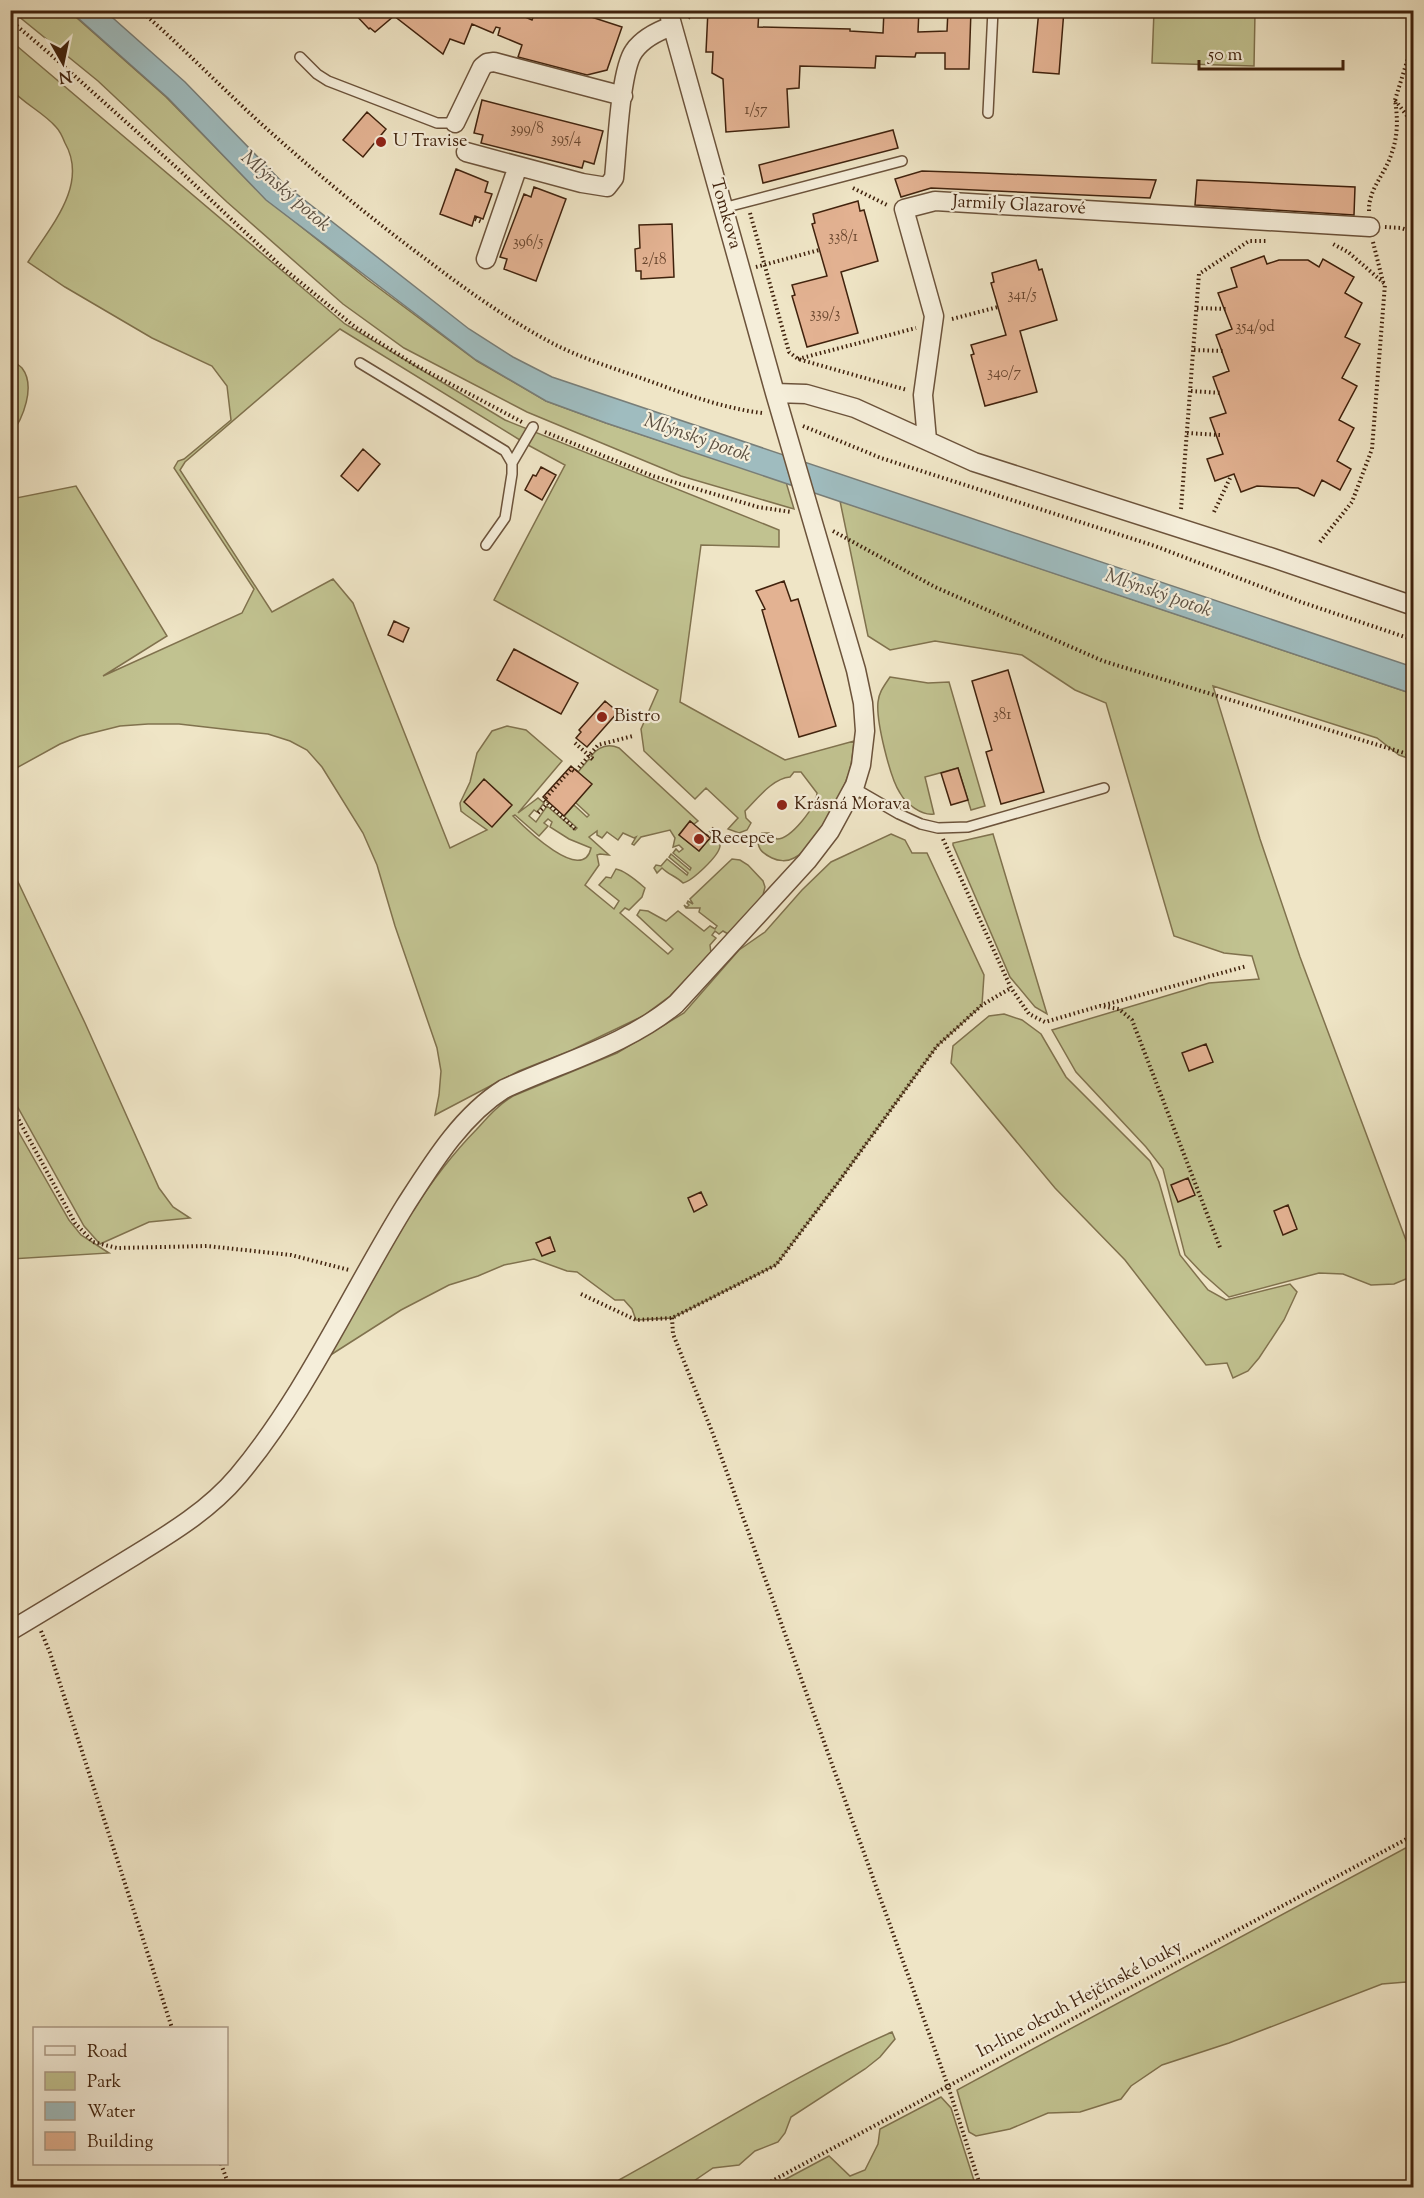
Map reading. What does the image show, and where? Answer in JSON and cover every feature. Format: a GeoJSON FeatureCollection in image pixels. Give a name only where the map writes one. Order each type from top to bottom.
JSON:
{"type":"FeatureCollection","features":[{"type":"Feature","properties":{"kind":"street"},"geometry":{"type":"LineString","coordinates":[[466,152],[607,187],[614,178],[628,65],[634,50],[670,18]]}},
{"type":"Feature","properties":{"kind":"street","name":"Tomkova"},"geometry":{"type":"LineString","coordinates":[[10,1631],[169,1534],[223,1492],[254,1455],[283,1412],[363,1276],[431,1167],[453,1137],[481,1107],[504,1089],[634,1032],[676,1004],[818,848],[833,827],[854,788],[861,765],[864,738],[862,696],[811,516],[794,432],[782,418],[670,18]]}},
{"type":"Feature","properties":{"kind":"street"},"geometry":{"type":"LineString","coordinates":[[455,123],[482,67],[487,63],[494,62],[623,96]]}},
{"type":"Feature","properties":{"kind":"street"},"geometry":{"type":"LineString","coordinates":[[486,259],[518,166]]}},
{"type":"Feature","properties":{"kind":"street","name":"Jarmily Glazarové"},"geometry":{"type":"LineString","coordinates":[[906,215],[904,209],[935,201],[1370,227]]}},
{"type":"Feature","properties":{"kind":"street"},"geometry":{"type":"LineString","coordinates":[[906,215],[934,316],[923,395],[927,440]]}},
{"type":"Feature","properties":{"kind":"street"},"geometry":{"type":"LineString","coordinates":[[775,393],[797,393],[820,397],[855,408],[974,462],[1413,606]]}},
{"type":"Feature","properties":{"kind":"lane"},"geometry":{"type":"LineString","coordinates":[[988,113],[993,10]]}},
{"type":"Feature","properties":{"kind":"lane"},"geometry":{"type":"LineString","coordinates":[[300,57],[317,74],[328,81],[436,123],[455,123]]}},
{"type":"Feature","properties":{"kind":"lane"},"geometry":{"type":"LineString","coordinates":[[723,208],[902,161]]}},
{"type":"Feature","properties":{"kind":"lane"},"geometry":{"type":"LineString","coordinates":[[360,363],[505,451],[512,463]]}},
{"type":"Feature","properties":{"kind":"lane"},"geometry":{"type":"LineString","coordinates":[[486,545],[506,518],[512,463],[533,427]]}},
{"type":"Feature","properties":{"kind":"lane"},"geometry":{"type":"LineString","coordinates":[[854,788],[899,814],[921,824],[938,828],[968,827],[1104,788]]}},
{"type":"Feature","properties":{"kind":"path"},"geometry":{"type":"LineString","coordinates":[[140,10],[262,124],[335,188],[400,240],[493,308],[554,344],[587,358],[679,392],[716,403],[764,413]]}},
{"type":"Feature","properties":{"kind":"path"},"geometry":{"type":"LineString","coordinates":[[10,20],[177,168],[283,268]]}},
{"type":"Feature","properties":{"kind":"path"},"geometry":{"type":"LineString","coordinates":[[1320,542],[1352,502],[1372,449],[1385,284],[1370,227],[1368,207],[1372,192],[1391,156],[1398,132],[1395,100],[1413,39]]}},
{"type":"Feature","properties":{"kind":"path"},"geometry":{"type":"LineString","coordinates":[[1395,100],[1413,125]]}},
{"type":"Feature","properties":{"kind":"path"},"geometry":{"type":"LineString","coordinates":[[842,191],[853,188],[906,215]]}},
{"type":"Feature","properties":{"kind":"path"},"geometry":{"type":"LineString","coordinates":[[743,211],[749,210],[789,352],[798,359],[923,395]]}},
{"type":"Feature","properties":{"kind":"path"},"geometry":{"type":"LineString","coordinates":[[1370,227],[1401,228],[1413,232]]}},
{"type":"Feature","properties":{"kind":"path"},"geometry":{"type":"LineString","coordinates":[[1179,528],[1199,274],[1249,241],[1272,242]]}},
{"type":"Feature","properties":{"kind":"path"},"geometry":{"type":"LineString","coordinates":[[1331,242],[1348,252],[1383,282]]}},
{"type":"Feature","properties":{"kind":"path"},"geometry":{"type":"LineString","coordinates":[[740,271],[819,250]]}},
{"type":"Feature","properties":{"kind":"path"},"geometry":{"type":"LineString","coordinates":[[798,359],[998,307]]}},
{"type":"Feature","properties":{"kind":"path"},"geometry":{"type":"LineString","coordinates":[[1197,308],[1227,309]]}},
{"type":"Feature","properties":{"kind":"path"},"geometry":{"type":"LineString","coordinates":[[1194,350],[1225,351]]}},
{"type":"Feature","properties":{"kind":"path"},"geometry":{"type":"LineString","coordinates":[[1191,391],[1222,393]]}},
{"type":"Feature","properties":{"kind":"path"},"geometry":{"type":"LineString","coordinates":[[794,432],[1155,546],[1300,602],[1413,640]]}},
{"type":"Feature","properties":{"kind":"path"},"geometry":{"type":"LineString","coordinates":[[1187,433],[1220,435]]}},
{"type":"Feature","properties":{"kind":"path"},"geometry":{"type":"LineString","coordinates":[[1214,512],[1231,476]]}},
{"type":"Feature","properties":{"kind":"path"},"geometry":{"type":"LineString","coordinates":[[811,516],[935,587],[1103,661],[1413,756]]}},
{"type":"Feature","properties":{"kind":"path"},"geometry":{"type":"LineString","coordinates":[[575,829],[544,800],[571,769],[575,772],[602,742],[633,736]]}},
{"type":"Feature","properties":{"kind":"path"},"geometry":{"type":"LineString","coordinates":[[575,743],[595,761]]}},
{"type":"Feature","properties":{"kind":"path"},"geometry":{"type":"LineString","coordinates":[[538,813],[548,803]]}},
{"type":"Feature","properties":{"kind":"path"},"geometry":{"type":"LineString","coordinates":[[707,836],[716,826]]}},
{"type":"Feature","properties":{"kind":"path"},"geometry":{"type":"LineString","coordinates":[[938,828],[1011,988],[1029,1014],[1045,1022],[1246,966]]}},
{"type":"Feature","properties":{"kind":"path"},"geometry":{"type":"LineString","coordinates":[[581,1294],[636,1320],[672,1318],[776,1265],[937,1046],[982,1005],[1011,988]]}},
{"type":"Feature","properties":{"kind":"path"},"geometry":{"type":"LineString","coordinates":[[1100,1006],[1119,1010],[1132,1020],[1221,1250]]}},
{"type":"Feature","properties":{"kind":"path"},"geometry":{"type":"LineString","coordinates":[[10,1104],[75,1223],[93,1242],[117,1248],[207,1246],[291,1255],[343,1268],[363,1276]]}},
{"type":"Feature","properties":{"kind":"path"},"geometry":{"type":"LineString","coordinates":[[672,1318],[673,1334],[713,1434],[948,2086],[981,2187]]}},
{"type":"Feature","properties":{"kind":"path"},"geometry":{"type":"LineString","coordinates":[[34,1617],[50,1653],[172,2027]]}},
{"type":"Feature","properties":{"kind":"path","name":"In-line okruh Hejčínské louky"},"geometry":{"type":"LineString","coordinates":[[759,2187],[1413,1835]]}},
{"type":"Feature","properties":{"kind":"path"},"geometry":{"type":"LineString","coordinates":[[223,2165],[230,2187]]}},
{"type":"Feature","properties":{"kind":"green space"},"geometry":{"type":"Polygon","coordinates":[[[12,11],[69,11],[166,97],[264,197],[368,280],[477,361],[546,401],[786,482],[794,509],[681,476],[527,412],[404,348],[343,304],[227,202],[98,81],[12,11]]]}},
{"type":"Feature","properties":{"kind":"green space"},"geometry":{"type":"Polygon","coordinates":[[[1154,11],[1255,13],[1254,66],[1152,63],[1154,11]]]}},
{"type":"Feature","properties":{"kind":"green space"},"geometry":{"type":"Polygon","coordinates":[[[11,41],[345,324],[505,420],[779,530],[779,547],[701,545],[680,702],[785,760],[854,741],[849,773],[826,820],[802,853],[783,861],[764,853],[758,841],[762,833],[769,833],[777,839],[783,838],[808,814],[817,793],[801,772],[794,772],[790,777],[771,785],[745,811],[746,818],[751,823],[747,830],[739,833],[728,829],[738,818],[706,788],[695,799],[644,751],[641,729],[658,690],[494,600],[565,465],[528,445],[340,329],[185,462],[180,470],[272,612],[333,579],[353,603],[450,848],[487,830],[461,811],[460,803],[470,782],[477,753],[492,731],[507,726],[526,730],[562,761],[518,813],[538,798],[544,803],[537,812],[534,810],[529,816],[536,822],[547,806],[575,830],[577,828],[564,816],[574,805],[587,817],[589,815],[576,803],[578,772],[589,759],[591,760],[593,757],[591,756],[597,750],[604,746],[611,746],[619,748],[698,821],[694,824],[690,821],[679,835],[699,851],[713,834],[718,840],[720,846],[715,856],[698,873],[683,883],[662,868],[657,873],[654,868],[656,865],[661,866],[667,859],[687,875],[688,873],[669,857],[671,854],[690,870],[691,868],[673,853],[676,849],[679,852],[683,849],[679,845],[673,847],[675,838],[670,830],[641,837],[634,845],[632,844],[636,837],[623,833],[618,840],[607,832],[602,838],[597,835],[597,831],[589,837],[609,855],[597,855],[599,865],[585,885],[614,909],[619,901],[599,885],[606,877],[611,878],[616,869],[638,882],[645,888],[642,897],[629,910],[625,908],[620,913],[668,954],[673,949],[637,915],[640,910],[648,911],[666,921],[678,911],[704,931],[710,926],[715,929],[717,926],[699,912],[700,908],[686,908],[684,905],[687,907],[689,905],[688,901],[693,904],[690,899],[732,859],[740,860],[748,865],[763,881],[765,887],[759,900],[728,934],[723,931],[719,934],[715,931],[712,935],[716,938],[710,945],[711,953],[670,996],[643,1016],[572,1050],[519,1071],[435,1115],[441,1071],[437,1048],[395,926],[377,865],[363,833],[322,767],[307,750],[290,741],[268,734],[179,724],[148,724],[120,726],[80,736],[60,744],[11,771],[11,499],[76,486],[167,636],[103,676],[242,613],[254,589],[174,468],[178,461],[184,459],[231,420],[227,386],[212,366],[152,338],[65,287],[28,262],[64,205],[70,190],[71,159],[57,129],[11,89],[11,41]],[[515,815],[513,816],[541,841],[566,857],[577,860],[586,858],[591,848],[569,839],[550,827],[552,822],[548,819],[544,823],[548,826],[539,836],[515,815]]]}},
{"type":"Feature","properties":{"kind":"green space"},"geometry":{"type":"Polygon","coordinates":[[[11,359],[22,368],[26,375],[28,393],[20,420],[11,434],[11,359]]]}},
{"type":"Feature","properties":{"kind":"green space"},"geometry":{"type":"Polygon","coordinates":[[[840,501],[1413,694],[1413,760],[1399,755],[1377,738],[1213,686],[1260,839],[1300,957],[1413,1259],[1413,1276],[1394,1284],[1371,1285],[1343,1274],[1319,1273],[1229,1297],[1185,1255],[1163,1169],[1146,1147],[1076,1072],[1052,1030],[1209,983],[1259,979],[1252,956],[1224,953],[1174,936],[1106,703],[1075,690],[1022,655],[935,641],[890,650],[868,636],[840,501]]]}},
{"type":"Feature","properties":{"kind":"green space"},"geometry":{"type":"Polygon","coordinates":[[[890,677],[928,683],[949,682],[985,806],[971,810],[958,768],[925,777],[934,814],[920,811],[903,797],[896,786],[888,763],[878,711],[879,695],[890,677]]]}},
{"type":"Feature","properties":{"kind":"green space"},"geometry":{"type":"Polygon","coordinates":[[[891,834],[905,840],[912,853],[927,853],[984,975],[982,1005],[937,1046],[776,1265],[672,1318],[636,1320],[632,1309],[624,1300],[615,1300],[577,1272],[567,1271],[534,1259],[504,1265],[449,1285],[401,1310],[329,1356],[414,1209],[433,1181],[484,1121],[513,1096],[617,1053],[684,1013],[739,950],[765,932],[802,890],[831,862],[891,834]]]}},
{"type":"Feature","properties":{"kind":"green space"},"geometry":{"type":"Polygon","coordinates":[[[993,834],[1047,1014],[1035,1007],[1010,977],[953,845],[953,843],[993,834]]]}},
{"type":"Feature","properties":{"kind":"green space"},"geometry":{"type":"Polygon","coordinates":[[[10,865],[85,1023],[159,1188],[173,1207],[190,1218],[149,1222],[100,1244],[84,1226],[11,1095],[10,865]]]}},
{"type":"Feature","properties":{"kind":"green space"},"geometry":{"type":"Polygon","coordinates":[[[1004,1014],[1022,1020],[1041,1034],[1066,1077],[1150,1161],[1159,1182],[1180,1255],[1208,1290],[1226,1300],[1290,1284],[1297,1292],[1284,1320],[1248,1371],[1233,1378],[1227,1363],[1206,1365],[1125,1260],[1055,1188],[951,1063],[953,1046],[989,1016],[1004,1014]]]}},
{"type":"Feature","properties":{"kind":"green space"},"geometry":{"type":"Polygon","coordinates":[[[10,1117],[69,1220],[81,1235],[109,1253],[11,1259],[10,1117]]]}},
{"type":"Feature","properties":{"kind":"green space"},"geometry":{"type":"Polygon","coordinates":[[[1413,1844],[1413,1994],[1406,1982],[1382,1984],[1229,2043],[1162,2065],[1131,2086],[1121,2099],[1080,2112],[1048,2113],[1010,2129],[976,2136],[969,2132],[957,2090],[1413,1844]]]}},
{"type":"Feature","properties":{"kind":"green space"},"geometry":{"type":"Polygon","coordinates":[[[892,2032],[895,2039],[880,2057],[791,2117],[785,2133],[778,2142],[755,2151],[739,2165],[713,2168],[685,2187],[615,2187],[619,2180],[788,2084],[892,2032]]]}},
{"type":"Feature","properties":{"kind":"green space"},"geometry":{"type":"Polygon","coordinates":[[[941,2097],[951,2108],[976,2187],[771,2187],[829,2156],[850,2176],[865,2170],[878,2144],[880,2129],[941,2097]]]}},
{"type":"Feature","properties":{"kind":"water","name":"Mlýnský potok"},"geometry":{"type":"Polygon","coordinates":[[[70,11],[105,11],[185,82],[284,184],[469,329],[513,357],[552,377],[1413,667],[1413,694],[546,401],[476,360],[266,200],[168,98],[70,11]]]}},
{"type":"Feature","properties":{"kind":"building"},"geometry":{"type":"Polygon","coordinates":[[[351,10],[509,10],[532,20],[536,10],[573,11],[622,27],[607,70],[587,75],[518,57],[522,45],[498,35],[500,28],[496,27],[493,33],[472,24],[464,44],[450,39],[443,54],[394,16],[375,32],[369,29],[351,10]]]}},
{"type":"Feature","properties":{"kind":"building"},"geometry":{"type":"Polygon","coordinates":[[[708,10],[759,10],[758,27],[850,29],[850,31],[883,33],[884,10],[919,10],[918,32],[947,31],[948,10],[971,10],[969,69],[945,69],[945,53],[916,53],[915,57],[876,56],[875,68],[800,66],[799,88],[787,89],[789,127],[726,132],[723,79],[712,73],[713,52],[706,52],[708,10]]]}},
{"type":"Feature","properties":{"kind":"building"},"geometry":{"type":"Polygon","coordinates":[[[1039,10],[1064,10],[1059,74],[1033,72],[1039,10]]]}},
{"type":"Feature","properties":{"kind":"building"},"geometry":{"type":"Polygon","coordinates":[[[482,100],[603,131],[594,164],[584,161],[582,168],[481,143],[483,135],[474,133],[482,100]]]}},
{"type":"Feature","properties":{"kind":"building"},"geometry":{"type":"Polygon","coordinates":[[[367,112],[386,129],[363,157],[343,140],[367,112]]]}},
{"type":"Feature","properties":{"kind":"building"},"geometry":{"type":"Polygon","coordinates":[[[893,130],[898,148],[763,183],[759,165],[893,130]]]}},
{"type":"Feature","properties":{"kind":"building"},"geometry":{"type":"Polygon","coordinates":[[[456,169],[488,182],[485,192],[492,194],[483,219],[475,216],[472,226],[440,214],[456,169]]]}},
{"type":"Feature","properties":{"kind":"building"},"geometry":{"type":"Polygon","coordinates":[[[922,171],[1156,180],[1150,198],[931,188],[901,197],[895,179],[922,171]]]}},
{"type":"Feature","properties":{"kind":"building"},"geometry":{"type":"Polygon","coordinates":[[[1197,180],[1355,187],[1354,215],[1195,205],[1197,180]]]}},
{"type":"Feature","properties":{"kind":"building"},"geometry":{"type":"Polygon","coordinates":[[[534,187],[566,199],[536,281],[504,269],[507,259],[500,257],[524,194],[531,197],[534,187]]]}},
{"type":"Feature","properties":{"kind":"building"},"geometry":{"type":"Polygon","coordinates":[[[858,201],[860,211],[864,210],[878,261],[841,272],[858,333],[807,347],[792,296],[795,295],[792,285],[827,276],[812,224],[815,223],[813,214],[858,201]]]}},
{"type":"Feature","properties":{"kind":"building"},"geometry":{"type":"Polygon","coordinates":[[[672,224],[674,277],[641,279],[641,271],[636,271],[635,249],[640,248],[639,225],[672,224]]]}},
{"type":"Feature","properties":{"kind":"building"},"geometry":{"type":"Polygon","coordinates":[[[1264,256],[1267,264],[1279,260],[1308,260],[1319,267],[1323,259],[1354,277],[1345,293],[1362,303],[1345,337],[1360,344],[1342,378],[1357,386],[1339,420],[1354,428],[1337,461],[1351,469],[1340,490],[1322,480],[1314,496],[1298,488],[1257,486],[1241,492],[1234,474],[1215,481],[1207,459],[1223,454],[1210,418],[1226,413],[1213,377],[1229,371],[1216,335],[1232,329],[1218,293],[1237,287],[1231,268],[1264,256]]]}},
{"type":"Feature","properties":{"kind":"building"},"geometry":{"type":"Polygon","coordinates":[[[1036,260],[1039,270],[1042,269],[1057,320],[1020,331],[1037,392],[985,406],[971,355],[974,354],[971,345],[1006,335],[991,283],[994,282],[992,273],[1036,260]]]}},
{"type":"Feature","properties":{"kind":"building"},"geometry":{"type":"Polygon","coordinates":[[[363,449],[380,464],[358,491],[341,476],[363,449]]]}},
{"type":"Feature","properties":{"kind":"building"},"geometry":{"type":"Polygon","coordinates":[[[541,467],[556,475],[542,500],[525,490],[533,475],[536,476],[541,467]]]}},
{"type":"Feature","properties":{"kind":"building"},"geometry":{"type":"Polygon","coordinates":[[[784,581],[791,601],[798,599],[836,726],[799,737],[762,610],[765,609],[756,591],[784,581]]]}},
{"type":"Feature","properties":{"kind":"building"},"geometry":{"type":"Polygon","coordinates":[[[394,621],[409,628],[403,642],[388,635],[394,621]]]}},
{"type":"Feature","properties":{"kind":"building"},"geometry":{"type":"Polygon","coordinates":[[[514,649],[578,683],[561,714],[497,680],[514,649]]]}},
{"type":"Feature","properties":{"kind":"building"},"geometry":{"type":"Polygon","coordinates":[[[1008,670],[1044,792],[1001,804],[986,752],[992,750],[972,681],[1008,670]]]}},
{"type":"Feature","properties":{"kind":"building","name":"Bistro"},"geometry":{"type":"Polygon","coordinates":[[[605,701],[618,712],[587,747],[576,738],[581,732],[579,730],[605,701]]]}},
{"type":"Feature","properties":{"kind":"building"},"geometry":{"type":"Polygon","coordinates":[[[571,766],[592,784],[564,816],[543,797],[571,766]]]}},
{"type":"Feature","properties":{"kind":"building"},"geometry":{"type":"Polygon","coordinates":[[[958,768],[968,800],[951,805],[941,773],[958,768]]]}},
{"type":"Feature","properties":{"kind":"building"},"geometry":{"type":"Polygon","coordinates":[[[484,779],[512,805],[492,827],[464,802],[484,779]]]}},
{"type":"Feature","properties":{"kind":"building"},"geometry":{"type":"Polygon","coordinates":[[[690,821],[710,838],[699,851],[679,835],[690,821]]]}},
{"type":"Feature","properties":{"kind":"building"},"geometry":{"type":"Polygon","coordinates":[[[1206,1044],[1213,1062],[1189,1071],[1182,1053],[1206,1044]]]}},
{"type":"Feature","properties":{"kind":"building"},"geometry":{"type":"Polygon","coordinates":[[[1188,1178],[1195,1195],[1178,1202],[1171,1185],[1188,1178]]]}},
{"type":"Feature","properties":{"kind":"building"},"geometry":{"type":"Polygon","coordinates":[[[701,1192],[707,1205],[694,1212],[688,1198],[701,1192]]]}},
{"type":"Feature","properties":{"kind":"building"},"geometry":{"type":"Polygon","coordinates":[[[1288,1205],[1297,1229],[1283,1235],[1274,1211],[1288,1205]]]}},
{"type":"Feature","properties":{"kind":"building"},"geometry":{"type":"Polygon","coordinates":[[[550,1237],[555,1251],[542,1256],[536,1243],[550,1237]]]}},
{"type":"Feature","properties":{"kind":"place","name":"U Travise"},"geometry":{"type":"Point","coordinates":[381,142]}},
{"type":"Feature","properties":{"kind":"place","name":"Bistro"},"geometry":{"type":"Point","coordinates":[602,717]}},
{"type":"Feature","properties":{"kind":"place","name":"Krásná Morava"},"geometry":{"type":"Point","coordinates":[782,805]}},
{"type":"Feature","properties":{"kind":"place","name":"Recepce"},"geometry":{"type":"Point","coordinates":[699,839]}}]}
